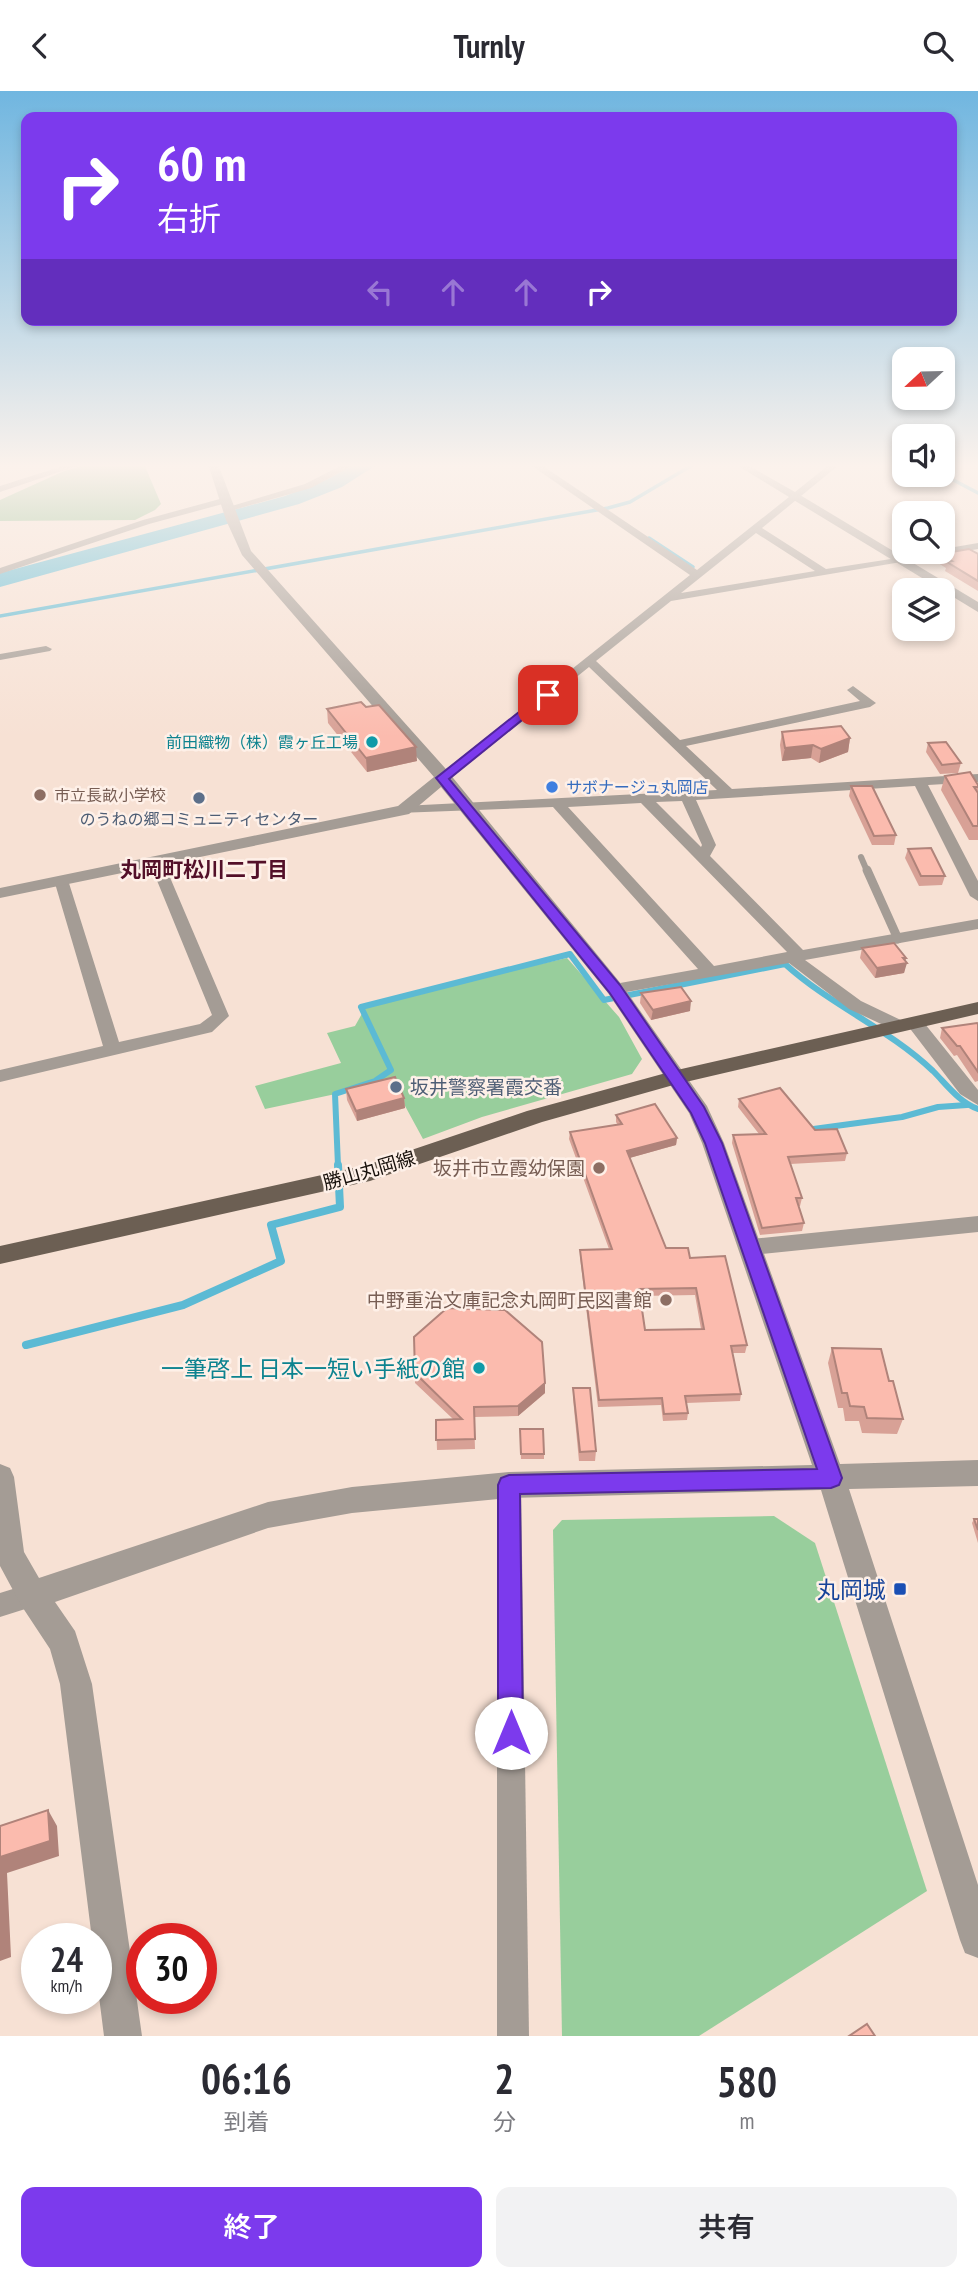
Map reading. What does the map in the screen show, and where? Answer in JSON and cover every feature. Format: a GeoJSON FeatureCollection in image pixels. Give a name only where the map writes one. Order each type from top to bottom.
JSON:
{"type":"FeatureCollection","features":[{"type":"Feature","properties":{"kind":"main road","name":"勝山丸岡線"},"geometry":{"type":"LineString","coordinates":[[0,1255],[281,1195],[370,1173],[536,1116],[677,1077],[978,1007]]}},
{"type":"Feature","properties":{"kind":"street"},"geometry":{"type":"LineString","coordinates":[[0,571],[48,555]]}},
{"type":"Feature","properties":{"kind":"street"},"geometry":{"type":"LineString","coordinates":[[248,555],[439,771],[615,989],[699,1111],[751,1247],[831,1478],[978,1940]]}},
{"type":"Feature","properties":{"kind":"street"},"geometry":{"type":"LineString","coordinates":[[666,555],[696,575]]}},
{"type":"Feature","properties":{"kind":"street"},"geometry":{"type":"LineString","coordinates":[[403,810],[721,555]]}},
{"type":"Feature","properties":{"kind":"street"},"geometry":{"type":"LineString","coordinates":[[797,555],[824,572]]}},
{"type":"Feature","properties":{"kind":"street"},"geometry":{"type":"LineString","coordinates":[[667,599],[892,560]]}},
{"type":"Feature","properties":{"kind":"street"},"geometry":{"type":"LineString","coordinates":[[907,564],[978,608]]}},
{"type":"Feature","properties":{"kind":"street"},"geometry":{"type":"LineString","coordinates":[[0,657],[46,649]]}},
{"type":"Feature","properties":{"kind":"street"},"geometry":{"type":"LineString","coordinates":[[590,661],[728,793]]}},
{"type":"Feature","properties":{"kind":"street"},"geometry":{"type":"LineString","coordinates":[[677,744],[870,703],[853,690]]}},
{"type":"Feature","properties":{"kind":"street"},"geometry":{"type":"LineString","coordinates":[[0,893],[403,810],[645,799],[978,778]]}},
{"type":"Feature","properties":{"kind":"street"},"geometry":{"type":"LineString","coordinates":[[920,782],[978,896]]}},
{"type":"Feature","properties":{"kind":"street"},"geometry":{"type":"LineString","coordinates":[[687,796],[709,845],[702,857]]}},
{"type":"Feature","properties":{"kind":"street"},"geometry":{"type":"LineString","coordinates":[[645,799],[794,955],[855,1005],[908,1025],[966,1090],[978,1099]]}},
{"type":"Feature","properties":{"kind":"street"},"geometry":{"type":"LineString","coordinates":[[556,803],[710,972]]}},
{"type":"Feature","properties":{"kind":"street"},"geometry":{"type":"LineString","coordinates":[[0,1076],[205,1028],[221,1016],[156,861]]}},
{"type":"Feature","properties":{"kind":"street"},"geometry":{"type":"LineString","coordinates":[[61,880],[113,1050]]}},
{"type":"Feature","properties":{"kind":"street"},"geometry":{"type":"LineString","coordinates":[[615,989],[978,924]]}},
{"type":"Feature","properties":{"kind":"street"},"geometry":{"type":"LineString","coordinates":[[751,1247],[978,1224]]}},
{"type":"Feature","properties":{"kind":"street"},"geometry":{"type":"LineString","coordinates":[[0,1605],[268,1515],[352,1500],[509,1485],[978,1473]]}},
{"type":"Feature","properties":{"kind":"street"},"geometry":{"type":"LineString","coordinates":[[0,1478],[10,1555],[32,1595],[64,1642],[76,1684],[123,2036]]}},
{"type":"Feature","properties":{"kind":"street"},"geometry":{"type":"LineString","coordinates":[[509,1485],[513,2036]]}},
{"type":"Feature","properties":{"kind":"lane"},"geometry":{"type":"LineString","coordinates":[[861,857],[898,939]]}},
{"type":"Feature","properties":{"kind":"green space"},"geometry":{"type":"Polygon","coordinates":[[[567,958],[619,1017],[642,1059],[632,1074],[482,1117],[423,1139],[392,1082],[265,1109],[255,1086],[341,1063],[327,1033],[355,1026],[368,1003],[567,958]]]}},
{"type":"Feature","properties":{"kind":"green space"},"geometry":{"type":"Polygon","coordinates":[[[774,1516],[815,1543],[927,1891],[699,2036],[562,2036],[553,1530],[562,1520],[774,1516]]]}},
{"type":"Feature","properties":{"kind":"building"},"geometry":{"type":"Polygon","coordinates":[[[955,555],[978,555],[978,581],[950,564],[955,564],[955,555]]]}},
{"type":"Feature","properties":{"kind":"building","name":"前田織物（株）霞ヶ丘工場"},"geometry":{"type":"Polygon","coordinates":[[[361,702],[366,707],[379,705],[416,747],[366,758],[327,709],[361,702]]]}},
{"type":"Feature","properties":{"kind":"building"},"geometry":{"type":"Polygon","coordinates":[[[841,726],[850,738],[821,749],[813,745],[785,748],[782,732],[841,726]]]}},
{"type":"Feature","properties":{"kind":"building"},"geometry":{"type":"Polygon","coordinates":[[[946,742],[961,763],[942,765],[928,743],[946,742]]]}},
{"type":"Feature","properties":{"kind":"building"},"geometry":{"type":"Polygon","coordinates":[[[970,772],[978,785],[974,787],[978,793],[978,826],[973,826],[945,776],[970,772]]]}},
{"type":"Feature","properties":{"kind":"building"},"geometry":{"type":"Polygon","coordinates":[[[851,786],[872,786],[896,835],[874,836],[851,786]]]}},
{"type":"Feature","properties":{"kind":"building"},"geometry":{"type":"Polygon","coordinates":[[[931,848],[945,876],[921,876],[908,849],[931,848]]]}},
{"type":"Feature","properties":{"kind":"building"},"geometry":{"type":"Polygon","coordinates":[[[894,943],[907,963],[877,968],[862,948],[894,943]]]}},
{"type":"Feature","properties":{"kind":"building"},"geometry":{"type":"Polygon","coordinates":[[[681,987],[691,1001],[653,1010],[641,993],[681,987]]]}},
{"type":"Feature","properties":{"kind":"building"},"geometry":{"type":"Polygon","coordinates":[[[977,1023],[978,1072],[960,1046],[957,1046],[942,1028],[977,1023]]]}},
{"type":"Feature","properties":{"kind":"building"},"geometry":{"type":"Polygon","coordinates":[[[395,1077],[404,1098],[356,1111],[346,1089],[395,1077]]]}},
{"type":"Feature","properties":{"kind":"building"},"geometry":{"type":"Polygon","coordinates":[[[780,1088],[815,1130],[837,1129],[847,1153],[788,1157],[802,1198],[796,1198],[804,1223],[762,1228],[733,1135],[766,1134],[739,1099],[780,1088]]]}},
{"type":"Feature","properties":{"kind":"building"},"geometry":{"type":"Polygon","coordinates":[[[655,1104],[677,1138],[627,1151],[666,1248],[688,1248],[690,1258],[725,1256],[747,1345],[731,1346],[741,1394],[685,1396],[688,1413],[664,1414],[662,1398],[599,1400],[580,1250],[612,1249],[570,1132],[622,1124],[616,1115],[655,1104]],[[696,1288],[639,1289],[645,1330],[704,1329],[696,1288]]]}},
{"type":"Feature","properties":{"kind":"building","name":"一筆啓上 日本一短い手紙の館"},"geometry":{"type":"Polygon","coordinates":[[[447,1308],[505,1310],[542,1342],[545,1383],[518,1406],[474,1407],[475,1439],[436,1440],[436,1420],[462,1419],[415,1373],[414,1337],[447,1308]]]}},
{"type":"Feature","properties":{"kind":"building"},"geometry":{"type":"Polygon","coordinates":[[[832,1348],[881,1349],[903,1419],[867,1418],[864,1407],[850,1406],[847,1393],[842,1393],[832,1348]]]}},
{"type":"Feature","properties":{"kind":"building"},"geometry":{"type":"Polygon","coordinates":[[[573,1388],[590,1388],[596,1451],[580,1452],[573,1388]]]}},
{"type":"Feature","properties":{"kind":"building"},"geometry":{"type":"Polygon","coordinates":[[[520,1429],[543,1429],[544,1454],[521,1454],[520,1429]]]}},
{"type":"Feature","properties":{"kind":"building"},"geometry":{"type":"Polygon","coordinates":[[[48,1810],[50,1841],[0,1857],[0,1826],[48,1810]]]}},
{"type":"Feature","properties":{"kind":"building"},"geometry":{"type":"Polygon","coordinates":[[[867,2024],[875,2036],[849,2036],[867,2024]]]}},
{"type":"Feature","properties":{"kind":"waterway"},"geometry":{"type":"LineString","coordinates":[[0,580],[92,555]]}},
{"type":"Feature","properties":{"kind":"waterway"},"geometry":{"type":"LineString","coordinates":[[0,616],[345,555]]}},
{"type":"Feature","properties":{"kind":"waterway"},"geometry":{"type":"LineString","coordinates":[[674,555],[693,567]]}},
{"type":"Feature","properties":{"kind":"waterway"},"geometry":{"type":"LineString","coordinates":[[338,1166],[335,1094],[375,1081],[391,1070],[361,1007],[570,954],[604,1000],[785,964],[802,979],[898,1042],[933,1071],[959,1098],[978,1109]]}},
{"type":"Feature","properties":{"kind":"waterway"},"geometry":{"type":"LineString","coordinates":[[806,1130],[902,1117],[938,1107],[967,1105]]}},
{"type":"Feature","properties":{"kind":"waterway"},"geometry":{"type":"LineString","coordinates":[[26,1345],[183,1305],[281,1261],[271,1225],[340,1207],[338,1165]]}},
{"type":"Feature","properties":{"kind":"place","name":"前田織物（株）霞ヶ丘工場"},"geometry":{"type":"Point","coordinates":[372,742]}},
{"type":"Feature","properties":{"kind":"place","name":"サボナージュ丸岡店"},"geometry":{"type":"Point","coordinates":[552,787]}},
{"type":"Feature","properties":{"kind":"place","name":"市立長畝小学校"},"geometry":{"type":"Point","coordinates":[40,795]}},
{"type":"Feature","properties":{"kind":"place","name":"のうねの郷コミュニティセンター"},"geometry":{"type":"Point","coordinates":[199,798]}},
{"type":"Feature","properties":{"kind":"place","name":"坂井警察署霞交番"},"geometry":{"type":"Point","coordinates":[396,1087]}},
{"type":"Feature","properties":{"kind":"place","name":"坂井市立霞幼保園"},"geometry":{"type":"Point","coordinates":[599,1168]}},
{"type":"Feature","properties":{"kind":"place","name":"中野重治文庫記念丸岡町民図書館"},"geometry":{"type":"Point","coordinates":[666,1300]}},
{"type":"Feature","properties":{"kind":"place","name":"一筆啓上 日本一短い手紙の館"},"geometry":{"type":"Point","coordinates":[479,1368]}},
{"type":"Feature","properties":{"kind":"place","name":"丸岡城"},"geometry":{"type":"Point","coordinates":[900,1589]}},
{"type":"Feature","properties":{"kind":"district","name":"丸岡町松川二丁目"},"geometry":{"type":"Point","coordinates":[204,869]}},
{"type":"Feature","properties":{"kind":"route"},"geometry":{"type":"LineString","coordinates":[[511,1733],[509,1485],[831,1478],[751,1247],[699,1111],[615,989],[442,778],[548,695]]}}]}
